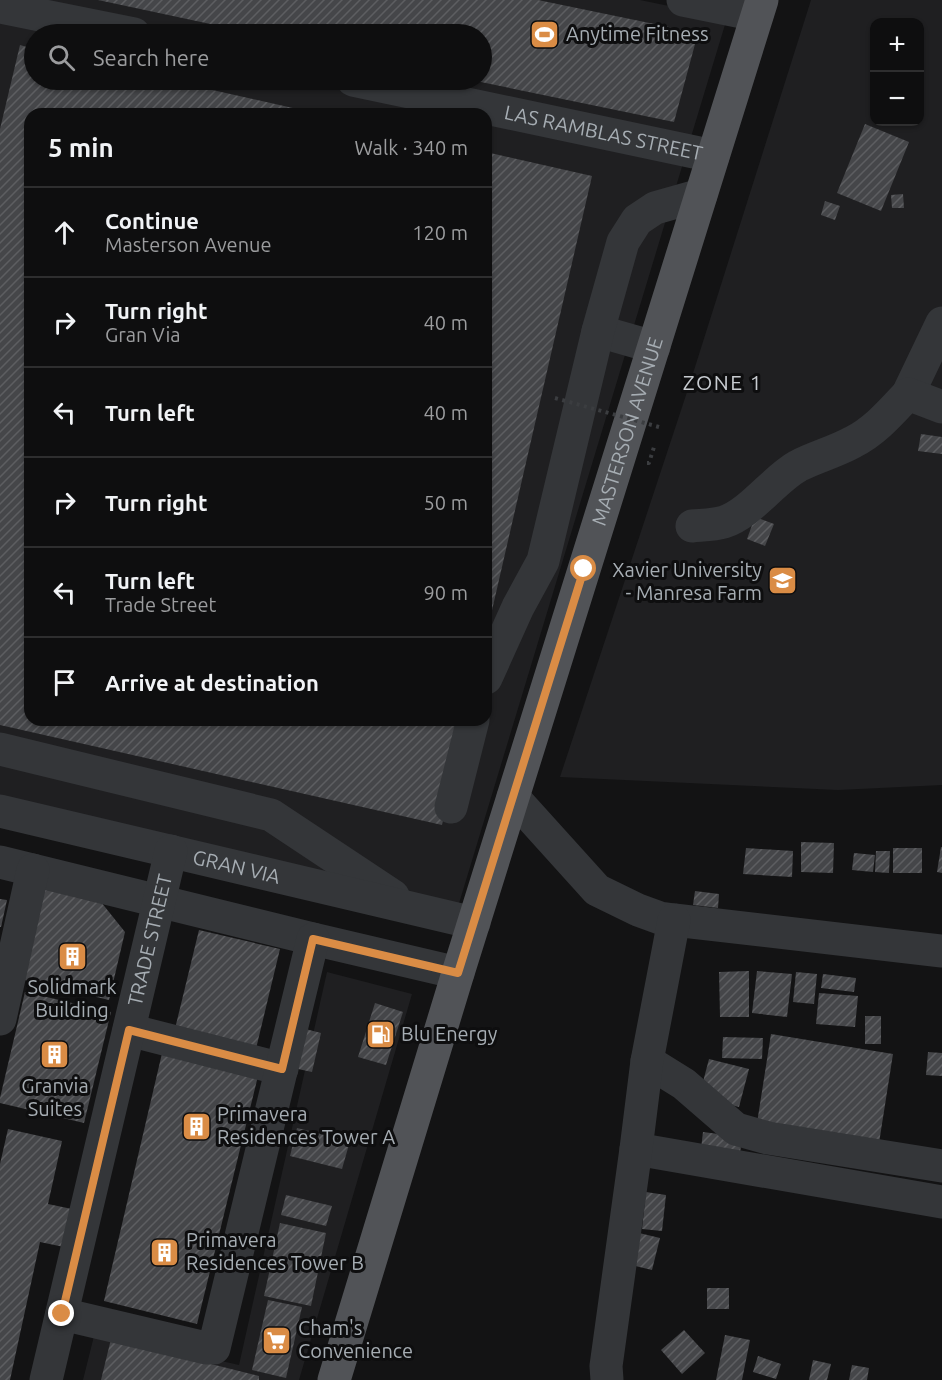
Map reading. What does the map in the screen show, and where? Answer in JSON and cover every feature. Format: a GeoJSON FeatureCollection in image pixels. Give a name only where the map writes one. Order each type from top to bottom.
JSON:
{"type":"FeatureCollection","features":[{"type":"Feature","properties":{"kind":"main road","name":"MASTERSON AVENUE"},"geometry":{"type":"LineString","coordinates":[[334,1380],[458,973],[759,7]]}},
{"type":"Feature","properties":{"kind":"street"},"geometry":{"type":"LineString","coordinates":[[683,0],[759,7]]}},
{"type":"Feature","properties":{"kind":"street"},"geometry":{"type":"LineString","coordinates":[[2,17],[56,24]]}},
{"type":"Feature","properties":{"kind":"street","name":"LAS RAMBLAS STREET"},"geometry":{"type":"LineString","coordinates":[[400,90],[486,108]]}},
{"type":"Feature","properties":{"kind":"street","name":"LAS RAMBLAS STREET"},"geometry":{"type":"LineString","coordinates":[[492,109],[713,156]]}},
{"type":"Feature","properties":{"kind":"street"},"geometry":{"type":"LineString","coordinates":[[492,665],[518,607],[543,561],[598,331],[623,242],[637,220],[655,208],[701,195]]}},
{"type":"Feature","properties":{"kind":"street"},"geometry":{"type":"LineString","coordinates":[[692,526],[724,522],[736,517],[786,474],[852,443],[882,422],[908,394],[942,322]]}},
{"type":"Feature","properties":{"kind":"street"},"geometry":{"type":"LineString","coordinates":[[598,331],[654,347]]}},
{"type":"Feature","properties":{"kind":"street"},"geometry":{"type":"LineString","coordinates":[[908,394],[942,407]]}},
{"type":"Feature","properties":{"kind":"street"},"geometry":{"type":"LineString","coordinates":[[543,561],[584,569]]}},
{"type":"Feature","properties":{"kind":"street"},"geometry":{"type":"LineString","coordinates":[[451,807],[471,726]]}},
{"type":"Feature","properties":{"kind":"street"},"geometry":{"type":"LineString","coordinates":[[0,749],[271,815],[412,908]]}},
{"type":"Feature","properties":{"kind":"street"},"geometry":{"type":"LineString","coordinates":[[513,797],[597,890],[660,918],[942,951]]}},
{"type":"Feature","properties":{"kind":"street","name":"GRAN VIA"},"geometry":{"type":"LineString","coordinates":[[0,811],[474,923]]}},
{"type":"Feature","properties":{"kind":"street","name":"TRADE STREET"},"geometry":{"type":"LineString","coordinates":[[46,1380],[171,851]]}},
{"type":"Feature","properties":{"kind":"street"},"geometry":{"type":"LineString","coordinates":[[0,862],[458,973]]}},
{"type":"Feature","properties":{"kind":"street"},"geometry":{"type":"LineString","coordinates":[[0,1019],[33,870]]}},
{"type":"Feature","properties":{"kind":"street"},"geometry":{"type":"LineString","coordinates":[[607,1380],[606,1366],[647,1061],[674,920]]}},
{"type":"Feature","properties":{"kind":"street"},"geometry":{"type":"LineString","coordinates":[[62,1314],[214,1348],[313,939]]}},
{"type":"Feature","properties":{"kind":"street"},"geometry":{"type":"LineString","coordinates":[[129,1030],[282,1069]]}},
{"type":"Feature","properties":{"kind":"street"},"geometry":{"type":"LineString","coordinates":[[647,1061],[684,1084],[736,1129],[768,1138],[942,1166]]}},
{"type":"Feature","properties":{"kind":"street"},"geometry":{"type":"LineString","coordinates":[[636,1149],[942,1203]]}},
{"type":"Feature","properties":{"kind":"path"},"geometry":{"type":"LineString","coordinates":[[555,398],[659,427]]}},
{"type":"Feature","properties":{"kind":"shaded area"},"geometry":{"type":"Polygon","coordinates":[[[0,0],[640,0],[727,18],[457,910],[0,795],[0,0]]]}},
{"type":"Feature","properties":{"kind":"shaded area","name":"Xavier University - Manresa Farm"},"geometry":{"type":"Polygon","coordinates":[[[811,0],[942,0],[942,785],[838,790],[560,777],[689,386],[811,0]]]}},
{"type":"Feature","properties":{"kind":"shaded area"},"geometry":{"type":"Polygon","coordinates":[[[327,972],[412,994],[299,1380],[83,1380],[95,1332],[239,1365],[327,972]]]}},
{"type":"Feature","properties":{"kind":"building"},"geometry":{"type":"Polygon","coordinates":[[[98,0],[538,0],[698,33],[674,122],[492,84],[492,24],[210,24],[98,0]]]}},
{"type":"Feature","properties":{"kind":"building"},"geometry":{"type":"Polygon","coordinates":[[[20,45],[24,46],[24,90],[213,90],[293,108],[24,108],[24,726],[465,726],[442,825],[0,725],[0,129],[20,45]]]}},
{"type":"Feature","properties":{"kind":"building"},"geometry":{"type":"Polygon","coordinates":[[[865,124],[909,142],[881,211],[837,193],[865,124]]]}},
{"type":"Feature","properties":{"kind":"building"},"geometry":{"type":"Polygon","coordinates":[[[492,153],[592,176],[492,610],[492,153]]]}},
{"type":"Feature","properties":{"kind":"building"},"geometry":{"type":"Polygon","coordinates":[[[903,194],[904,208],[892,208],[891,195],[903,194]]]}},
{"type":"Feature","properties":{"kind":"building"},"geometry":{"type":"Polygon","coordinates":[[[825,201],[840,206],[835,220],[821,215],[825,201]]]}},
{"type":"Feature","properties":{"kind":"building"},"geometry":{"type":"Polygon","coordinates":[[[921,434],[942,437],[942,454],[918,451],[921,434]]]}},
{"type":"Feature","properties":{"kind":"building"},"geometry":{"type":"Polygon","coordinates":[[[755,517],[774,524],[765,546],[747,539],[755,517]]]}},
{"type":"Feature","properties":{"kind":"building"},"geometry":{"type":"Polygon","coordinates":[[[801,842],[834,843],[833,873],[801,872],[801,842]]]}},
{"type":"Feature","properties":{"kind":"building"},"geometry":{"type":"Polygon","coordinates":[[[942,847],[942,873],[937,872],[942,847]]]}},
{"type":"Feature","properties":{"kind":"building"},"geometry":{"type":"Polygon","coordinates":[[[746,848],[793,851],[792,877],[743,874],[746,848]]]}},
{"type":"Feature","properties":{"kind":"building"},"geometry":{"type":"Polygon","coordinates":[[[893,848],[922,848],[922,873],[893,873],[893,848]]]}},
{"type":"Feature","properties":{"kind":"building"},"geometry":{"type":"Polygon","coordinates":[[[876,851],[890,851],[889,873],[875,872],[876,851]]]}},
{"type":"Feature","properties":{"kind":"building"},"geometry":{"type":"Polygon","coordinates":[[[854,853],[875,855],[873,872],[852,870],[854,853]]]}},
{"type":"Feature","properties":{"kind":"building","name":"Solidmark Building"},"geometry":{"type":"Polygon","coordinates":[[[41,888],[101,902],[125,932],[109,1000],[20,979],[41,888]]]}},
{"type":"Feature","properties":{"kind":"building"},"geometry":{"type":"Polygon","coordinates":[[[695,891],[719,894],[718,908],[693,905],[695,891]]]}},
{"type":"Feature","properties":{"kind":"building"},"geometry":{"type":"Polygon","coordinates":[[[0,899],[7,900],[1,927],[0,927],[0,899]]]}},
{"type":"Feature","properties":{"kind":"building"},"geometry":{"type":"Polygon","coordinates":[[[199,930],[280,949],[254,1057],[173,1037],[199,930]]]}},
{"type":"Feature","properties":{"kind":"building"},"geometry":{"type":"Polygon","coordinates":[[[749,971],[749,1017],[720,1017],[719,972],[749,971]]]}},
{"type":"Feature","properties":{"kind":"building"},"geometry":{"type":"Polygon","coordinates":[[[757,971],[792,974],[787,1017],[752,1013],[757,971]]]}},
{"type":"Feature","properties":{"kind":"building"},"geometry":{"type":"Polygon","coordinates":[[[796,972],[817,974],[814,1004],[793,1002],[796,972]]]}},
{"type":"Feature","properties":{"kind":"building"},"geometry":{"type":"Polygon","coordinates":[[[823,974],[856,978],[854,992],[821,988],[823,974]]]}},
{"type":"Feature","properties":{"kind":"building","name":"Granvia Suites"},"geometry":{"type":"Polygon","coordinates":[[[25,992],[111,1012],[84,1123],[0,1103],[25,992]]]}},
{"type":"Feature","properties":{"kind":"building"},"geometry":{"type":"Polygon","coordinates":[[[819,993],[858,996],[855,1027],[816,1024],[819,993]]]}},
{"type":"Feature","properties":{"kind":"building","name":"Blu Energy"},"geometry":{"type":"Polygon","coordinates":[[[375,1003],[403,1012],[386,1065],[358,1057],[375,1003]]]}},
{"type":"Feature","properties":{"kind":"building"},"geometry":{"type":"Polygon","coordinates":[[[865,1016],[881,1016],[881,1044],[865,1044],[865,1016]]]}},
{"type":"Feature","properties":{"kind":"building"},"geometry":{"type":"Polygon","coordinates":[[[294,1026],[321,1033],[312,1072],[284,1066],[294,1026]]]}},
{"type":"Feature","properties":{"kind":"building"},"geometry":{"type":"Polygon","coordinates":[[[771,1034],[893,1054],[879,1143],[757,1123],[771,1034]]]}},
{"type":"Feature","properties":{"kind":"building"},"geometry":{"type":"Polygon","coordinates":[[[723,1037],[763,1038],[762,1059],[722,1058],[723,1037]]]}},
{"type":"Feature","properties":{"kind":"building"},"geometry":{"type":"Polygon","coordinates":[[[163,1049],[259,1072],[197,1324],[104,1301],[163,1049]]]}},
{"type":"Feature","properties":{"kind":"building"},"geometry":{"type":"Polygon","coordinates":[[[928,1052],[942,1053],[942,1076],[926,1075],[928,1052]]]}},
{"type":"Feature","properties":{"kind":"building"},"geometry":{"type":"Polygon","coordinates":[[[709,1059],[749,1069],[739,1107],[699,1097],[709,1059]]]}},
{"type":"Feature","properties":{"kind":"building"},"geometry":{"type":"Polygon","coordinates":[[[297,1128],[350,1141],[342,1169],[290,1156],[297,1128]]]}},
{"type":"Feature","properties":{"kind":"building"},"geometry":{"type":"Polygon","coordinates":[[[8,1129],[62,1141],[48,1204],[72,1209],[64,1247],[40,1242],[10,1380],[0,1380],[0,1164],[8,1129]]]}},
{"type":"Feature","properties":{"kind":"building"},"geometry":{"type":"Polygon","coordinates":[[[703,1132],[742,1137],[739,1162],[700,1157],[703,1132]]]}},
{"type":"Feature","properties":{"kind":"building"},"geometry":{"type":"Polygon","coordinates":[[[646,1192],[666,1195],[662,1231],[642,1229],[646,1192]]]}},
{"type":"Feature","properties":{"kind":"building"},"geometry":{"type":"Polygon","coordinates":[[[286,1195],[332,1206],[326,1226],[281,1215],[286,1195]]]}},
{"type":"Feature","properties":{"kind":"building"},"geometry":{"type":"Polygon","coordinates":[[[280,1223],[326,1233],[311,1306],[264,1296],[280,1223]]]}},
{"type":"Feature","properties":{"kind":"building"},"geometry":{"type":"Polygon","coordinates":[[[635,1232],[660,1238],[652,1270],[627,1264],[635,1232]]]}},
{"type":"Feature","properties":{"kind":"building"},"geometry":{"type":"Polygon","coordinates":[[[707,1288],[729,1288],[729,1309],[707,1309],[707,1288]]]}},
{"type":"Feature","properties":{"kind":"building"},"geometry":{"type":"Polygon","coordinates":[[[268,1300],[302,1307],[286,1378],[252,1370],[268,1300]]]}},
{"type":"Feature","properties":{"kind":"building"},"geometry":{"type":"Polygon","coordinates":[[[684,1330],[705,1353],[682,1374],[661,1350],[684,1330]]]}},
{"type":"Feature","properties":{"kind":"building"},"geometry":{"type":"Polygon","coordinates":[[[725,1335],[750,1340],[742,1380],[716,1380],[725,1335]]]}},
{"type":"Feature","properties":{"kind":"building"},"geometry":{"type":"Polygon","coordinates":[[[111,1339],[259,1376],[259,1380],[101,1380],[111,1339]]]}},
{"type":"Feature","properties":{"kind":"building"},"geometry":{"type":"Polygon","coordinates":[[[758,1356],[781,1364],[776,1379],[753,1372],[758,1356]]]}},
{"type":"Feature","properties":{"kind":"building"},"geometry":{"type":"Polygon","coordinates":[[[813,1360],[831,1364],[827,1380],[809,1380],[813,1360]]]}},
{"type":"Feature","properties":{"kind":"building"},"geometry":{"type":"Polygon","coordinates":[[[852,1365],[869,1368],[867,1380],[849,1380],[852,1365]]]}},
{"type":"Feature","properties":{"kind":"place","name":"Anytime Fitness"},"geometry":{"type":"Point","coordinates":[545,34]}},
{"type":"Feature","properties":{"kind":"place","name":"Xavier University - Manresa Farm"},"geometry":{"type":"Point","coordinates":[783,581]}},
{"type":"Feature","properties":{"kind":"place","name":"Solidmark Building"},"geometry":{"type":"Point","coordinates":[72,956]}},
{"type":"Feature","properties":{"kind":"place","name":"Blu Energy"},"geometry":{"type":"Point","coordinates":[380,1034]}},
{"type":"Feature","properties":{"kind":"place","name":"Granvia Suites"},"geometry":{"type":"Point","coordinates":[55,1055]}},
{"type":"Feature","properties":{"kind":"place","name":"Primavera Residences Tower A"},"geometry":{"type":"Point","coordinates":[196,1126]}},
{"type":"Feature","properties":{"kind":"place","name":"Primavera Residences Tower B"},"geometry":{"type":"Point","coordinates":[165,1252]}},
{"type":"Feature","properties":{"kind":"place","name":"Cham's Convenience"},"geometry":{"type":"Point","coordinates":[277,1340]}},
{"type":"Feature","properties":{"kind":"district","name":"ZONE 1"},"geometry":{"type":"Point","coordinates":[723,383]}},
{"type":"Feature","properties":{"kind":"route"},"geometry":{"type":"LineString","coordinates":[[62,1314],[129,1030],[282,1069],[313,939],[458,973],[584,569]]}}]}
